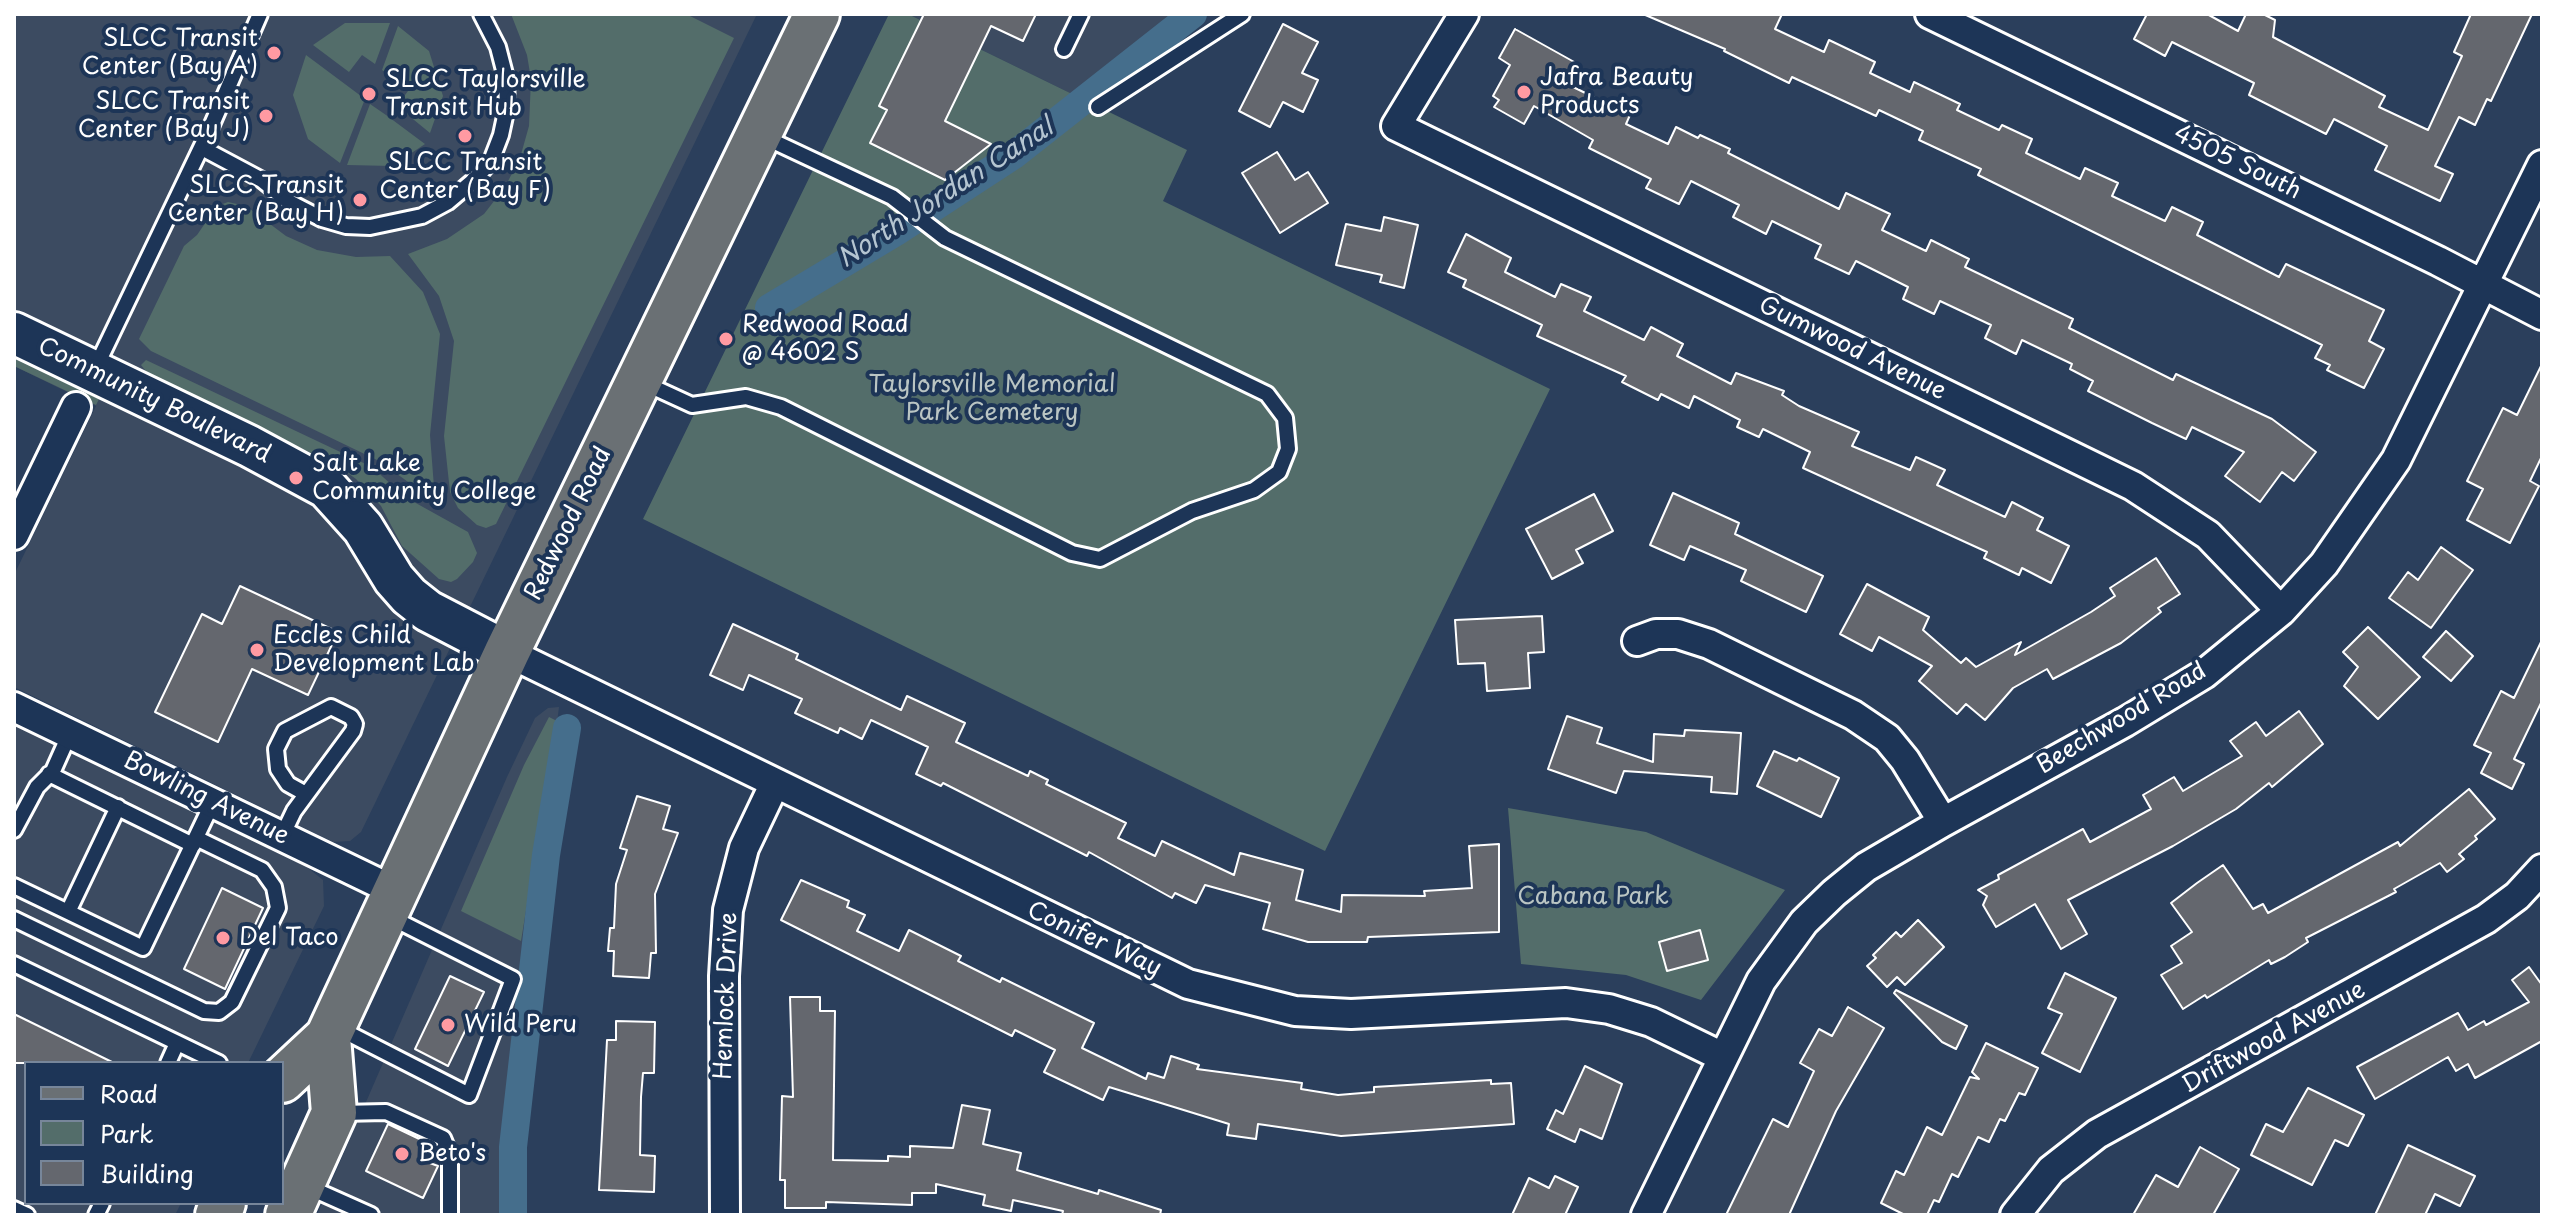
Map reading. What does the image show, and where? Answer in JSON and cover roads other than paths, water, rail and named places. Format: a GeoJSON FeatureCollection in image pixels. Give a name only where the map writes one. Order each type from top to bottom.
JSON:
{"type":"FeatureCollection","features":[{"type":"Feature","properties":{"kind":"main road","name":"Redwood Road"},"geometry":{"type":"LineString","coordinates":[[284,1078],[331,1031],[507,652],[817,14]]}},
{"type":"Feature","properties":{"kind":"main road","name":"Redwood Road"},"geometry":{"type":"LineString","coordinates":[[295,1200],[334,1113],[331,1031]]}},
{"type":"Feature","properties":{"kind":"street","name":"Gumwood Avenue"},"geometry":{"type":"LineString","coordinates":[[1464,14],[1396,126],[2133,486],[2208,535],[2281,611]]}},
{"type":"Feature","properties":{"kind":"street","name":"4505 South"},"geometry":{"type":"LineString","coordinates":[[1930,14],[2542,315]]}},
{"type":"Feature","properties":{"kind":"street","name":"Beechwood Road"},"geometry":{"type":"LineString","coordinates":[[1646,1215],[1761,981],[1804,922],[1866,867],[2125,722],[2204,674],[2281,611],[2324,564],[2396,460],[2542,165]]}},
{"type":"Feature","properties":{"kind":"street","name":"Community Boulevard"},"geometry":{"type":"LineString","coordinates":[[14,333],[249,446],[327,488],[363,528],[394,579],[409,596],[428,611],[507,652]]}},
{"type":"Feature","properties":{"kind":"street"},"geometry":{"type":"LineString","coordinates":[[14,535],[76,407]]}},
{"type":"Feature","properties":{"kind":"street"},"geometry":{"type":"LineString","coordinates":[[1637,641],[1656,634],[1678,634],[1709,644],[1853,715],[1887,738],[1905,760],[1943,822]]}},
{"type":"Feature","properties":{"kind":"street","name":"Conifer Way"},"geometry":{"type":"LineString","coordinates":[[507,652],[774,785],[1188,984],[1295,1011],[1351,1014],[1566,1003],[1609,1009],[1651,1022],[1723,1057]]}},
{"type":"Feature","properties":{"kind":"street","name":"Bowling Avenue"},"geometry":{"type":"LineString","coordinates":[[14,707],[282,836],[391,903]]}},
{"type":"Feature","properties":{"kind":"street","name":"Hemlock Drive"},"geometry":{"type":"LineString","coordinates":[[725,1215],[724,976],[728,910],[744,848],[774,785]]}},
{"type":"Feature","properties":{"kind":"street","name":"Driftwood Avenue"},"geometry":{"type":"LineString","coordinates":[[2015,1215],[2051,1170],[2097,1134],[2287,1032],[2486,919],[2517,896],[2542,869]]}},
{"type":"Feature","properties":{"kind":"lane"},"geometry":{"type":"LineString","coordinates":[[94,371],[202,148],[260,14]]}},
{"type":"Feature","properties":{"kind":"lane"},"geometry":{"type":"LineString","coordinates":[[202,148],[262,180],[289,202],[322,219],[346,226],[370,227],[422,216],[448,202],[474,180],[491,161],[501,135],[507,107],[506,78],[498,47],[481,14]]}},
{"type":"Feature","properties":{"kind":"lane"},"geometry":{"type":"LineString","coordinates":[[1064,49],[1081,14]]}},
{"type":"Feature","properties":{"kind":"lane"},"geometry":{"type":"LineString","coordinates":[[1098,107],[1242,14]]}},
{"type":"Feature","properties":{"kind":"lane"},"geometry":{"type":"LineString","coordinates":[[639,380],[692,405],[746,397],[781,407],[1072,553],[1100,559],[1192,511],[1254,490],[1279,472],[1288,449],[1285,418],[1267,394],[945,238],[904,206],[758,134]]}},
{"type":"Feature","properties":{"kind":"lane"},"geometry":{"type":"LineString","coordinates":[[282,836],[306,794],[353,731],[355,724],[351,717],[331,707],[285,731],[276,749],[278,769],[288,784],[306,794]]}},
{"type":"Feature","properties":{"kind":"lane"},"geometry":{"type":"LineString","coordinates":[[14,830],[70,733]]}},
{"type":"Feature","properties":{"kind":"lane"},"geometry":{"type":"LineString","coordinates":[[14,919],[204,1011],[219,1012],[232,1002],[278,908],[274,887],[262,870],[49,774]]}},
{"type":"Feature","properties":{"kind":"lane"},"geometry":{"type":"LineString","coordinates":[[14,886],[143,948],[213,802]]}},
{"type":"Feature","properties":{"kind":"lane"},"geometry":{"type":"LineString","coordinates":[[68,912],[118,807]]}},
{"type":"Feature","properties":{"kind":"lane"},"geometry":{"type":"LineString","coordinates":[[331,1031],[469,1095],[513,979],[391,903]]}},
{"type":"Feature","properties":{"kind":"lane"},"geometry":{"type":"LineString","coordinates":[[14,964],[215,1061]]}},
{"type":"Feature","properties":{"kind":"lane"},"geometry":{"type":"LineString","coordinates":[[169,1061],[177,1043]]}},
{"type":"Feature","properties":{"kind":"lane"},"geometry":{"type":"LineString","coordinates":[[334,1113],[386,1112],[443,1138],[450,1155],[450,1215]]}},
{"type":"Feature","properties":{"kind":"lane"},"geometry":{"type":"LineString","coordinates":[[295,1200],[371,1215]]}},
{"type":"Feature","properties":{"kind":"lane"},"geometry":{"type":"LineString","coordinates":[[14,1209],[27,1215]]}},
{"type":"Feature","properties":{"kind":"waterway","name":"North Jordan Canal"},"geometry":{"type":"LineString","coordinates":[[769,308],[896,232],[1014,155],[1193,14]]}},
{"type":"Feature","properties":{"kind":"waterway","name":"North Jordan Canal"},"geometry":{"type":"LineString","coordinates":[[513,1215],[513,1147],[546,855],[567,728]]}},
{"type":"Feature","properties":{"kind":"place","name":"SLCC Transit Center (Bay A)"},"geometry":{"type":"Point","coordinates":[274,53]}},
{"type":"Feature","properties":{"kind":"place","name":"Jafra Beauty Products"},"geometry":{"type":"Point","coordinates":[1524,92]}},
{"type":"Feature","properties":{"kind":"place","name":"SLCC Taylorsville Transit Hub"},"geometry":{"type":"Point","coordinates":[369,94]}},
{"type":"Feature","properties":{"kind":"place","name":"SLCC Transit Center (Bay J)"},"geometry":{"type":"Point","coordinates":[266,116]}},
{"type":"Feature","properties":{"kind":"place","name":"SLCC Transit Center (Bay F)"},"geometry":{"type":"Point","coordinates":[465,136]}},
{"type":"Feature","properties":{"kind":"place","name":"SLCC Transit Center (Bay H)"},"geometry":{"type":"Point","coordinates":[360,200]}},
{"type":"Feature","properties":{"kind":"place","name":"Redwood Road @ 4602 S"},"geometry":{"type":"Point","coordinates":[726,339]}},
{"type":"Feature","properties":{"kind":"place","name":"Salt Lake Community College"},"geometry":{"type":"Point","coordinates":[296,478]}},
{"type":"Feature","properties":{"kind":"place","name":"Eccles Child Development Lab"},"geometry":{"type":"Point","coordinates":[257,650]}},
{"type":"Feature","properties":{"kind":"place","name":"Del Taco"},"geometry":{"type":"Point","coordinates":[223,938]}},
{"type":"Feature","properties":{"kind":"place","name":"Wild Peru"},"geometry":{"type":"Point","coordinates":[448,1025]}},
{"type":"Feature","properties":{"kind":"place","name":"Beto's"},"geometry":{"type":"Point","coordinates":[402,1154]}},
{"type":"Feature","properties":{"kind":"park label","name":"Taylorsville Memorial Park Cemetery"},"geometry":{"type":"Point","coordinates":[992,399]}},
{"type":"Feature","properties":{"kind":"park label","name":"Cabana Park"},"geometry":{"type":"Point","coordinates":[1593,897]}}]}
